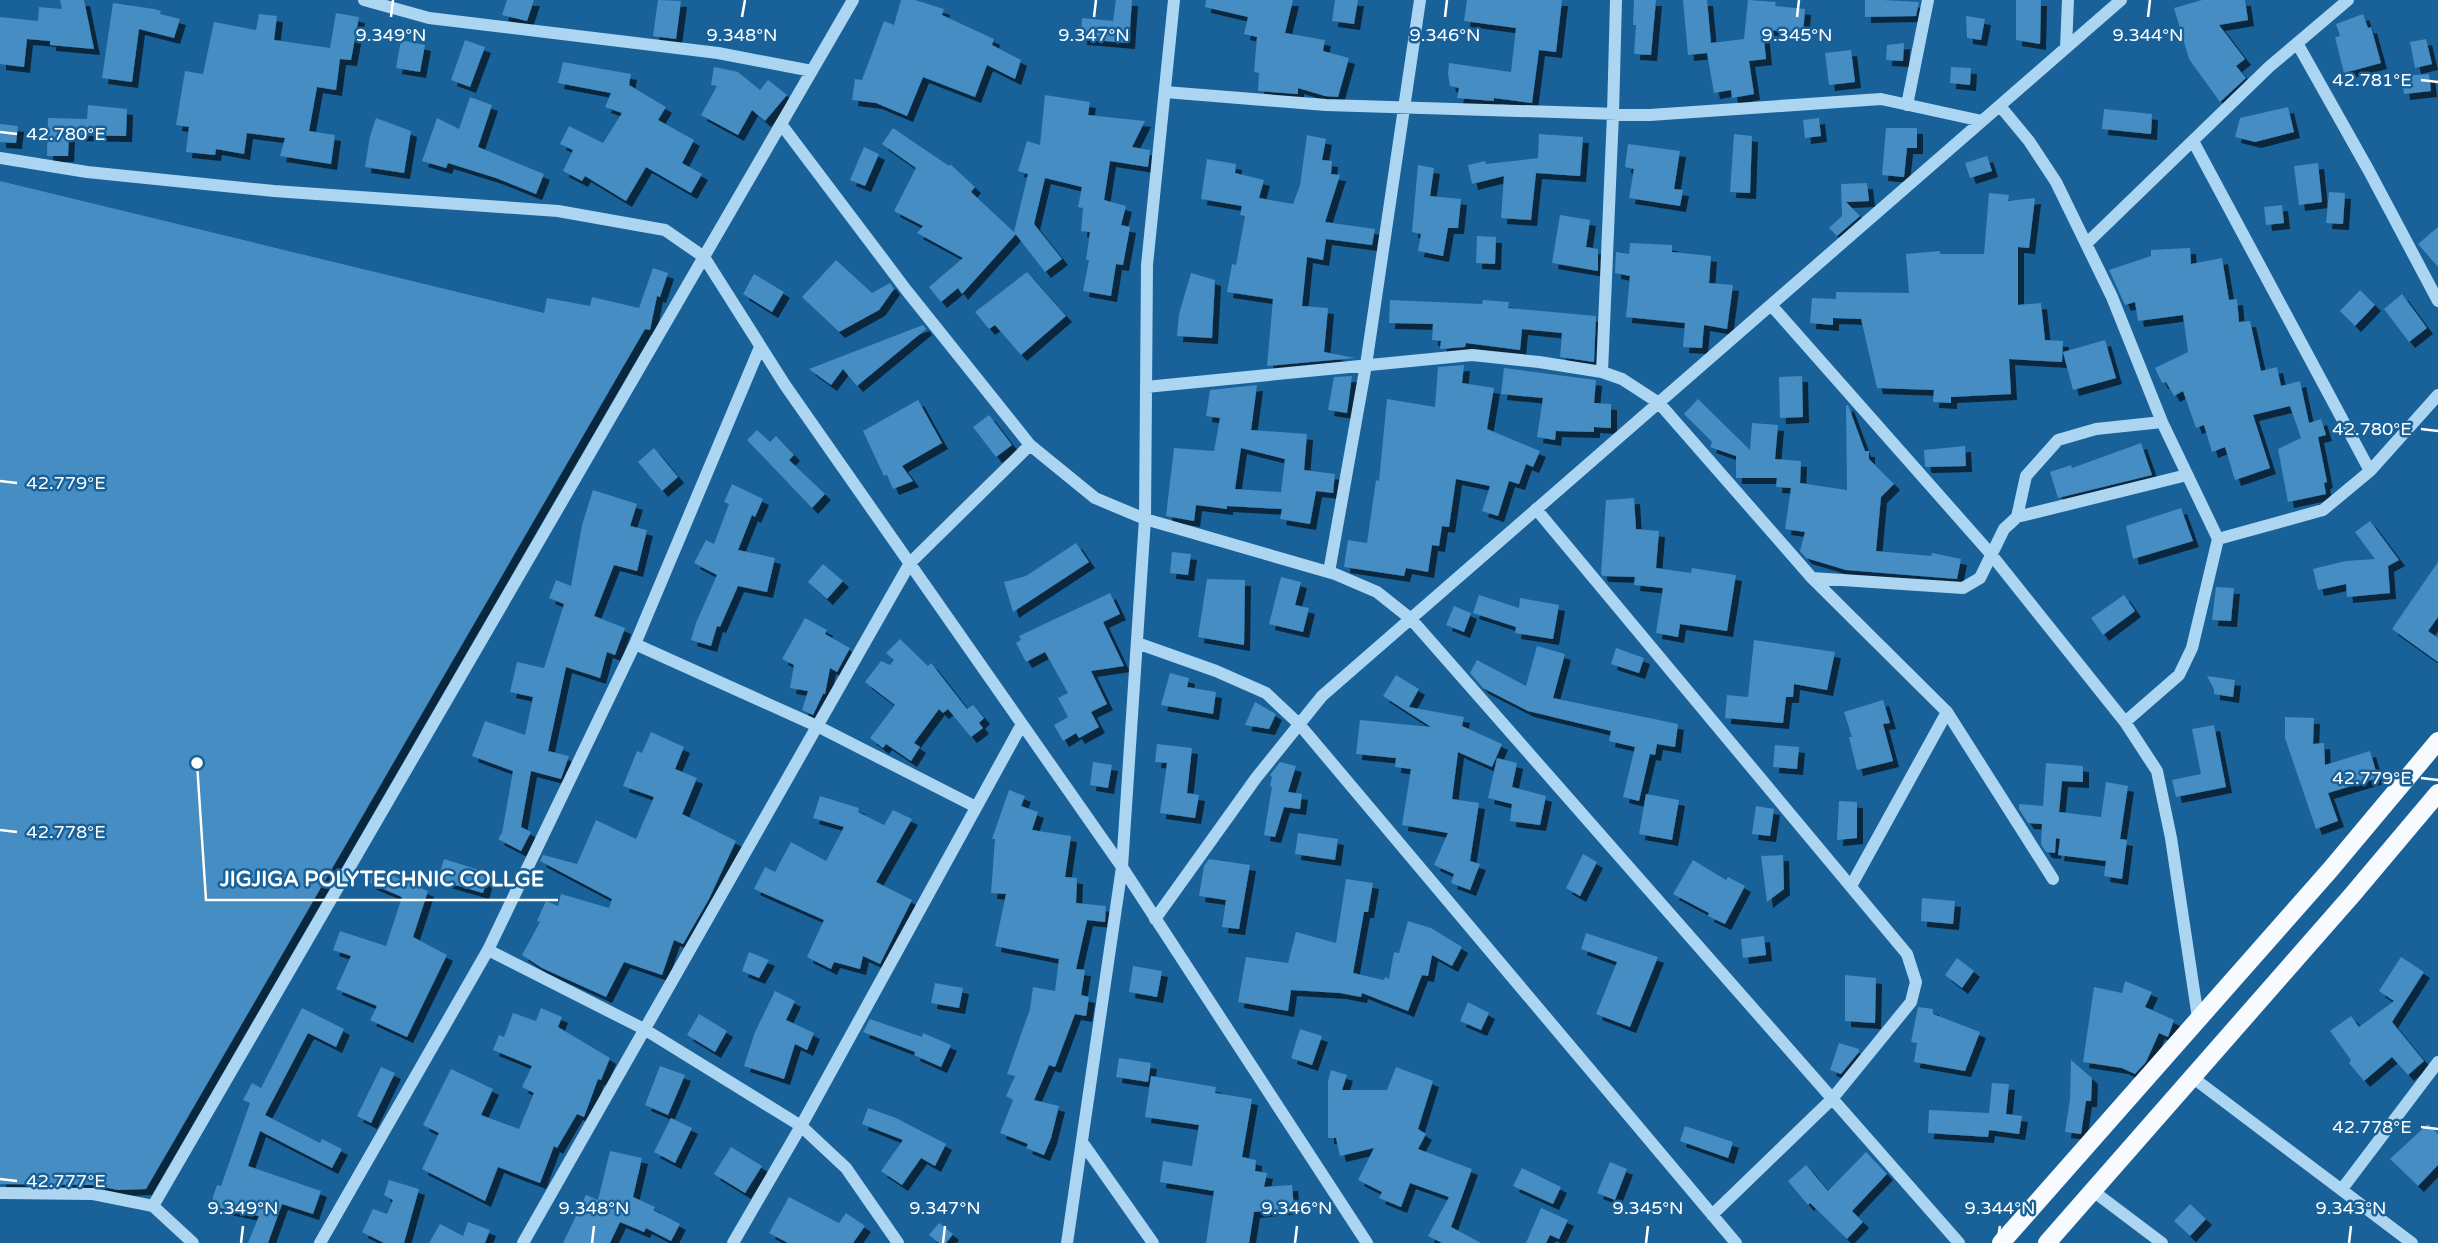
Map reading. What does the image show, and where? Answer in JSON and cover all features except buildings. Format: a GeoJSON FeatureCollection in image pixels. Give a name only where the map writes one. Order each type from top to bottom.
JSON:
{"type":"FeatureCollection","features":[{"type":"Feature","properties":{"kind":"main road"},"geometry":{"type":"LineString","coordinates":[[2001,1243],[2330,870],[2438,741]]}},
{"type":"Feature","properties":{"kind":"main road"},"geometry":{"type":"LineString","coordinates":[[2048,1243],[2438,793]]}},
{"type":"Feature","properties":{"kind":"street"},"geometry":{"type":"LineString","coordinates":[[364,0],[429,18],[718,53],[812,71]]}},
{"type":"Feature","properties":{"kind":"street"},"geometry":{"type":"LineString","coordinates":[[153,1206],[853,0]]}},
{"type":"Feature","properties":{"kind":"street"},"geometry":{"type":"LineString","coordinates":[[1067,1243],[1122,867],[1145,519],[1147,265],[1174,0]]}},
{"type":"Feature","properties":{"kind":"street"},"geometry":{"type":"LineString","coordinates":[[1329,572],[1366,365],[1420,0]]}},
{"type":"Feature","properties":{"kind":"street"},"geometry":{"type":"LineString","coordinates":[[1602,372],[1616,0]]}},
{"type":"Feature","properties":{"kind":"street"},"geometry":{"type":"LineString","coordinates":[[1907,105],[1928,0]]}},
{"type":"Feature","properties":{"kind":"street"},"geometry":{"type":"LineString","coordinates":[[2066,48],[2068,0]]}},
{"type":"Feature","properties":{"kind":"street"},"geometry":{"type":"LineString","coordinates":[[1155,919],[1256,778],[1322,696],[2121,0]]}},
{"type":"Feature","properties":{"kind":"street"},"geometry":{"type":"LineString","coordinates":[[2086,244],[2269,67],[2348,0]]}},
{"type":"Feature","properties":{"kind":"street"},"geometry":{"type":"LineString","coordinates":[[2297,43],[2370,171],[2438,300]]}},
{"type":"Feature","properties":{"kind":"street"},"geometry":{"type":"LineString","coordinates":[[1165,92],[1325,105],[1650,115],[1881,99],[1982,121]]}},
{"type":"Feature","properties":{"kind":"street"},"geometry":{"type":"LineString","coordinates":[[2000,106],[2029,141],[2056,182],[2112,297],[2162,422],[2218,539],[2192,648],[2179,675],[2125,722]]}},
{"type":"Feature","properties":{"kind":"street"},"geometry":{"type":"LineString","coordinates":[[781,124],[907,291],[1030,445],[1094,498],[1145,519],[1329,572],[1377,592],[1411,619],[1959,1243]]}},
{"type":"Feature","properties":{"kind":"street"},"geometry":{"type":"LineString","coordinates":[[2193,141],[2370,471]]}},
{"type":"Feature","properties":{"kind":"street"},"geometry":{"type":"LineString","coordinates":[[0,158],[88,172],[274,191],[558,211],[665,230],[705,257],[760,347],[1122,867],[1367,1243]]}},
{"type":"Feature","properties":{"kind":"street"},"geometry":{"type":"LineString","coordinates":[[1771,305],[1990,553],[2125,722],[2157,771],[2171,838],[2198,1018]]}},
{"type":"Feature","properties":{"kind":"street"},"geometry":{"type":"LineString","coordinates":[[320,1243],[488,950],[635,644],[760,347]]}},
{"type":"Feature","properties":{"kind":"street"},"geometry":{"type":"LineString","coordinates":[[1146,387],[1472,355],[1602,372],[1622,379],[1659,402],[1812,578],[1947,712],[2053,879]]}},
{"type":"Feature","properties":{"kind":"street"},"geometry":{"type":"LineString","coordinates":[[2218,539],[2323,510],[2370,471],[2438,395]]}},
{"type":"Feature","properties":{"kind":"street"},"geometry":{"type":"LineString","coordinates":[[2017,517],[2026,476],[2058,440],[2096,429],[2162,422]]}},
{"type":"Feature","properties":{"kind":"street"},"geometry":{"type":"LineString","coordinates":[[523,1243],[910,563],[1030,445]]}},
{"type":"Feature","properties":{"kind":"street"},"geometry":{"type":"LineString","coordinates":[[1812,578],[1963,588],[1980,578],[2004,529],[2017,517],[2187,475]]}},
{"type":"Feature","properties":{"kind":"street"},"geometry":{"type":"LineString","coordinates":[[1536,509],[1907,954],[1916,982],[1911,1002],[1832,1099],[1712,1215]]}},
{"type":"Feature","properties":{"kind":"street"},"geometry":{"type":"LineString","coordinates":[[1137,643],[1216,671],[1266,693],[1299,724],[1736,1243]]}},
{"type":"Feature","properties":{"kind":"street"},"geometry":{"type":"LineString","coordinates":[[635,644],[817,726],[976,807]]}},
{"type":"Feature","properties":{"kind":"street"},"geometry":{"type":"LineString","coordinates":[[1851,886],[1947,712]]}},
{"type":"Feature","properties":{"kind":"street"},"geometry":{"type":"LineString","coordinates":[[733,1243],[801,1126],[1022,723]]}},
{"type":"Feature","properties":{"kind":"street"},"geometry":{"type":"LineString","coordinates":[[488,950],[644,1029],[801,1126],[846,1168],[898,1243]]}},
{"type":"Feature","properties":{"kind":"street"},"geometry":{"type":"LineString","coordinates":[[2342,1189],[2438,1062]]}},
{"type":"Feature","properties":{"kind":"street"},"geometry":{"type":"LineString","coordinates":[[2193,1077],[2412,1243]]}},
{"type":"Feature","properties":{"kind":"street"},"geometry":{"type":"LineString","coordinates":[[1082,1142],[1153,1243]]}},
{"type":"Feature","properties":{"kind":"street"},"geometry":{"type":"LineString","coordinates":[[2093,1191],[2162,1243]]}},
{"type":"Feature","properties":{"kind":"street"},"geometry":{"type":"LineString","coordinates":[[0,1193],[93,1194],[153,1206],[193,1243]]}},
{"type":"Feature","properties":{"kind":"place","name":"JIGJIGA POLYTECHNIC COLLGE"},"geometry":{"type":"Point","coordinates":[197,763]}}]}
